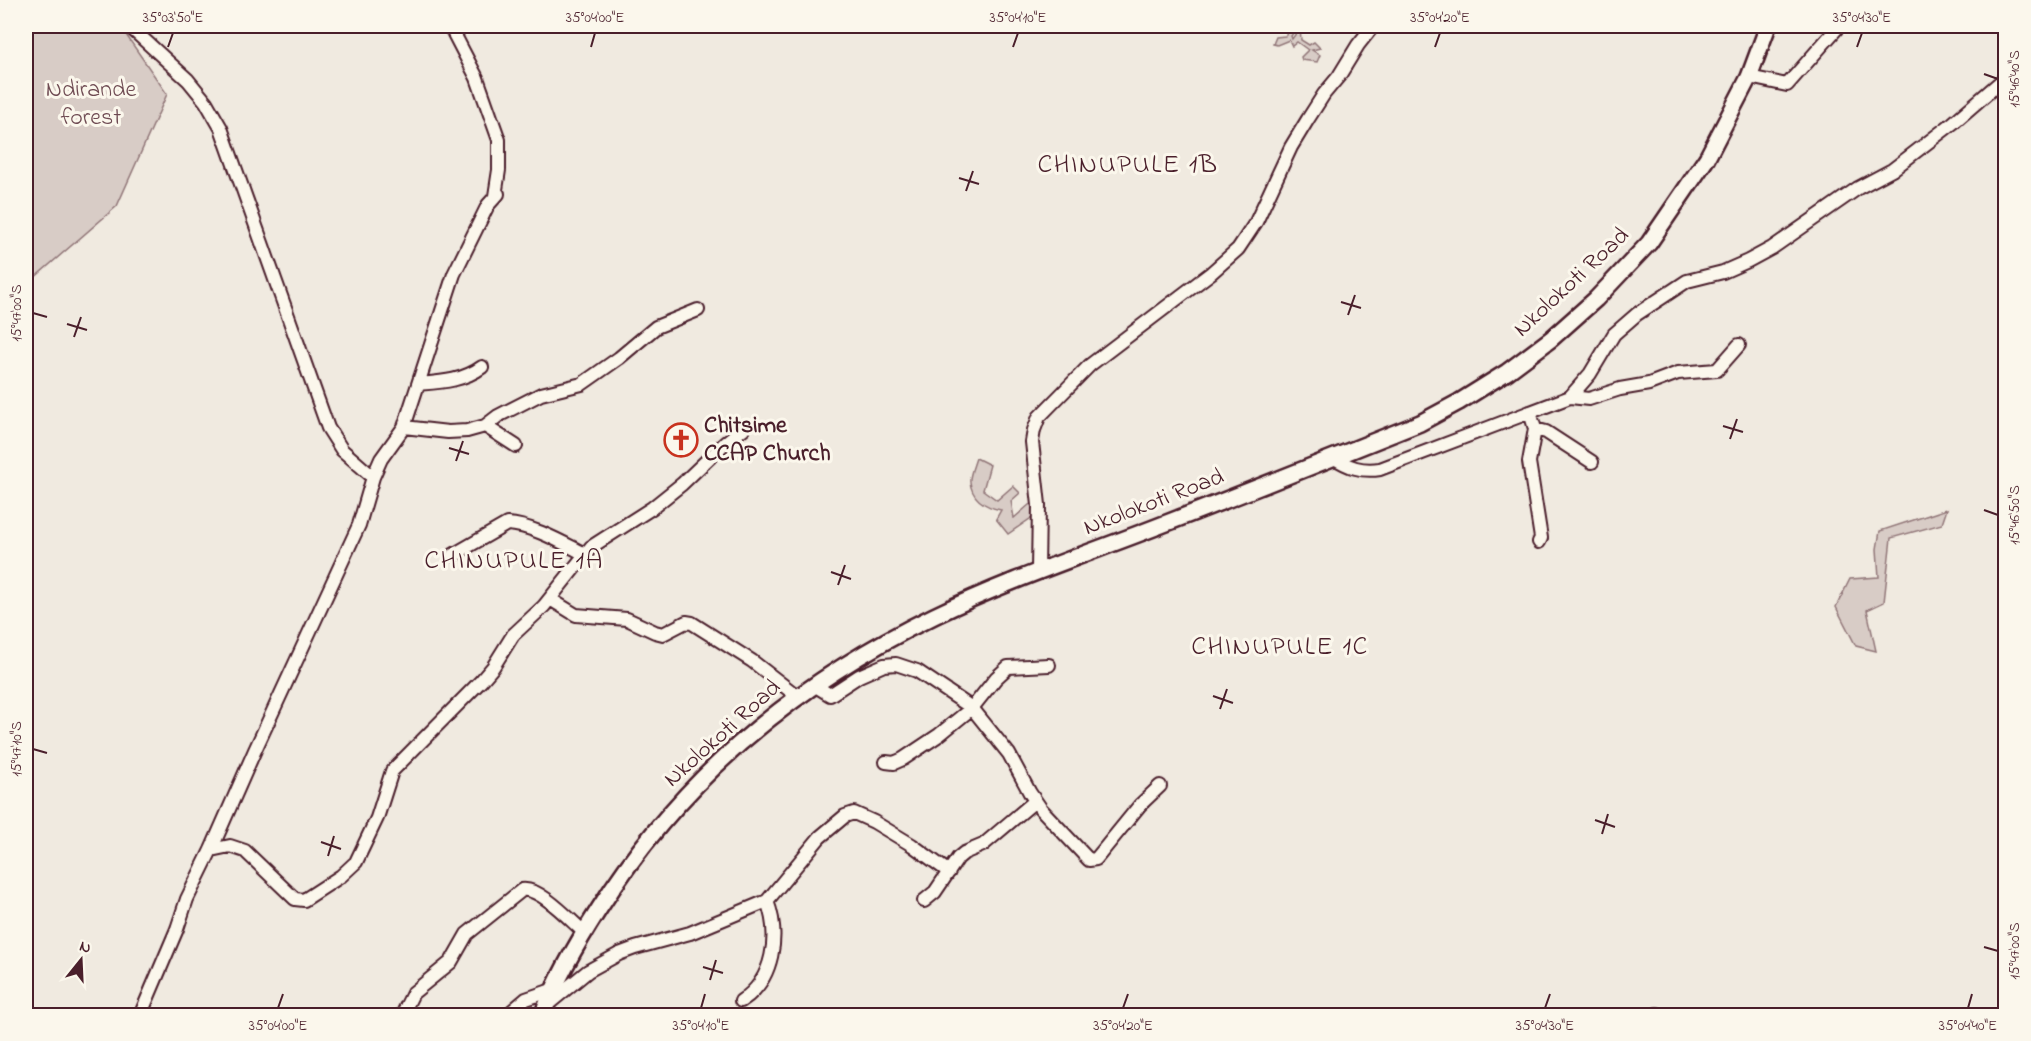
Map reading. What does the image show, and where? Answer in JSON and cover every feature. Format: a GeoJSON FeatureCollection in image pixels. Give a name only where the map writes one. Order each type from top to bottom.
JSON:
{"type":"FeatureCollection","features":[{"type":"Feature","properties":{"kind":"main road","name":"Nkolokoti Road"},"geometry":{"type":"LineString","coordinates":[[544,1011],[552,990],[584,932],[631,860],[658,826],[735,746],[797,696],[859,656],[936,615],[1038,571],[1420,423],[1459,402],[1551,339],[1596,298],[1656,233],[1707,158],[1749,77],[1768,26]]}},
{"type":"Feature","properties":{"kind":"street"},"geometry":{"type":"LineString","coordinates":[[129,26],[188,80],[206,102],[221,128],[328,428],[342,450],[373,477]]}},
{"type":"Feature","properties":{"kind":"street"},"geometry":{"type":"LineString","coordinates":[[140,1016],[177,929],[187,899],[359,525],[373,477],[381,459],[404,427],[454,274],[488,205],[496,195],[499,140],[477,78],[450,26]]}},
{"type":"Feature","properties":{"kind":"street"},"geometry":{"type":"LineString","coordinates":[[1038,571],[1039,505],[1032,442],[1039,417],[1089,365],[1211,273],[1238,249],[1256,222],[1282,165],[1308,119],[1373,26]]}},
{"type":"Feature","properties":{"kind":"street"},"geometry":{"type":"LineString","coordinates":[[1749,77],[1787,85],[1839,26]]}},
{"type":"Feature","properties":{"kind":"street"},"geometry":{"type":"LineString","coordinates":[[1570,397],[1590,374],[1614,334],[1637,314],[1687,281],[1723,272],[1772,248],[1863,185],[1892,170],[1953,123],[2006,77]]}},
{"type":"Feature","properties":{"kind":"street"},"geometry":{"type":"LineString","coordinates":[[404,427],[438,432],[467,431],[485,426],[498,416],[541,394],[582,384],[663,323],[698,310]]}},
{"type":"Feature","properties":{"kind":"street"},"geometry":{"type":"LineString","coordinates":[[1333,457],[1353,468],[1370,471],[1380,469],[1570,397],[1589,399],[1620,388],[1649,384],[1678,373],[1717,370],[1739,345]]}},
{"type":"Feature","properties":{"kind":"street"},"geometry":{"type":"LineString","coordinates":[[418,384],[453,380],[471,375],[482,367]]}},
{"type":"Feature","properties":{"kind":"street"},"geometry":{"type":"LineString","coordinates":[[1530,412],[1534,429],[1529,462],[1541,538],[1539,542]]}},
{"type":"Feature","properties":{"kind":"street"},"geometry":{"type":"LineString","coordinates":[[485,426],[516,446]]}},
{"type":"Feature","properties":{"kind":"street"},"geometry":{"type":"LineString","coordinates":[[211,850],[230,846],[245,851],[295,898],[304,900],[341,876],[356,862],[370,834],[392,771],[481,681],[493,667],[513,635],[550,599],[585,554],[604,537],[634,520],[667,496],[744,428]]}},
{"type":"Feature","properties":{"kind":"street"},"geometry":{"type":"LineString","coordinates":[[1534,429],[1546,432],[1592,462]]}},
{"type":"Feature","properties":{"kind":"street"},"geometry":{"type":"LineString","coordinates":[[453,555],[507,524],[514,524],[548,536],[585,554]]}},
{"type":"Feature","properties":{"kind":"street"},"geometry":{"type":"LineString","coordinates":[[550,599],[576,615],[618,617],[663,634],[686,622],[692,623],[752,661],[797,696]]}},
{"type":"Feature","properties":{"kind":"street"},"geometry":{"type":"LineString","coordinates":[[814,685],[827,695],[832,695],[845,684],[871,670],[896,664],[917,671],[972,708],[1009,754],[1035,801],[1089,860],[1094,860],[1160,786]]}},
{"type":"Feature","properties":{"kind":"street"},"geometry":{"type":"LineString","coordinates":[[886,762],[894,764],[939,735],[972,708],[1008,667],[1049,665]]}},
{"type":"Feature","properties":{"kind":"street"},"geometry":{"type":"LineString","coordinates":[[924,901],[935,892],[964,853],[983,845],[1035,801]]}},
{"type":"Feature","properties":{"kind":"street"},"geometry":{"type":"LineString","coordinates":[[544,1011],[588,971],[619,954],[690,933],[767,901],[820,837],[840,819],[854,813],[894,833],[949,872]]}},
{"type":"Feature","properties":{"kind":"street"},"geometry":{"type":"LineString","coordinates":[[404,1016],[410,996],[418,987],[451,962],[467,934],[522,890],[529,890],[542,897],[584,932]]}},
{"type":"Feature","properties":{"kind":"street"},"geometry":{"type":"LineString","coordinates":[[741,1000],[750,995],[759,984],[769,965],[774,930],[767,901]]}},
{"type":"Feature","properties":{"kind":"street"},"geometry":{"type":"LineString","coordinates":[[506,1016],[526,999],[552,990]]}},
{"type":"Feature","properties":{"kind":"green space","name":"Ndirande forest"},"geometry":{"type":"Polygon","coordinates":[[[26,26],[120,26],[167,94],[117,206],[26,285],[26,26]]]}},
{"type":"Feature","properties":{"kind":"green space"},"geometry":{"type":"Polygon","coordinates":[[[1292,28],[1295,30],[1291,36],[1292,39],[1300,28],[1301,40],[1309,45],[1314,42],[1320,48],[1312,50],[1320,55],[1317,62],[1302,60],[1301,57],[1308,50],[1297,42],[1292,46],[1289,40],[1277,45],[1273,44],[1276,37],[1285,36],[1292,28]]]}},
{"type":"Feature","properties":{"kind":"green space"},"geometry":{"type":"Polygon","coordinates":[[[976,458],[990,465],[983,490],[997,500],[1013,486],[1020,493],[1011,501],[1014,518],[1030,504],[1037,514],[1008,534],[996,519],[1001,510],[981,502],[971,488],[970,477],[976,458]]]}},
{"type":"Feature","properties":{"kind":"green space"},"geometry":{"type":"Polygon","coordinates":[[[1947,509],[1942,524],[1891,538],[1884,602],[1867,610],[1876,651],[1856,646],[1836,607],[1850,579],[1879,577],[1877,549],[1880,531],[1947,509]]]}},
{"type":"Feature","properties":{"kind":"place","name":"Chitsime CCAP Church"},"geometry":{"type":"Point","coordinates":[681,440]}},
{"type":"Feature","properties":{"kind":"district","name":"CHINUPULE 1B"},"geometry":{"type":"Point","coordinates":[1128,165]}},
{"type":"Feature","properties":{"kind":"district","name":"CHINUPULE 1A"},"geometry":{"type":"Point","coordinates":[514,561]}},
{"type":"Feature","properties":{"kind":"district","name":"CHINUPULE 1C"},"geometry":{"type":"Point","coordinates":[1280,647]}}]}
